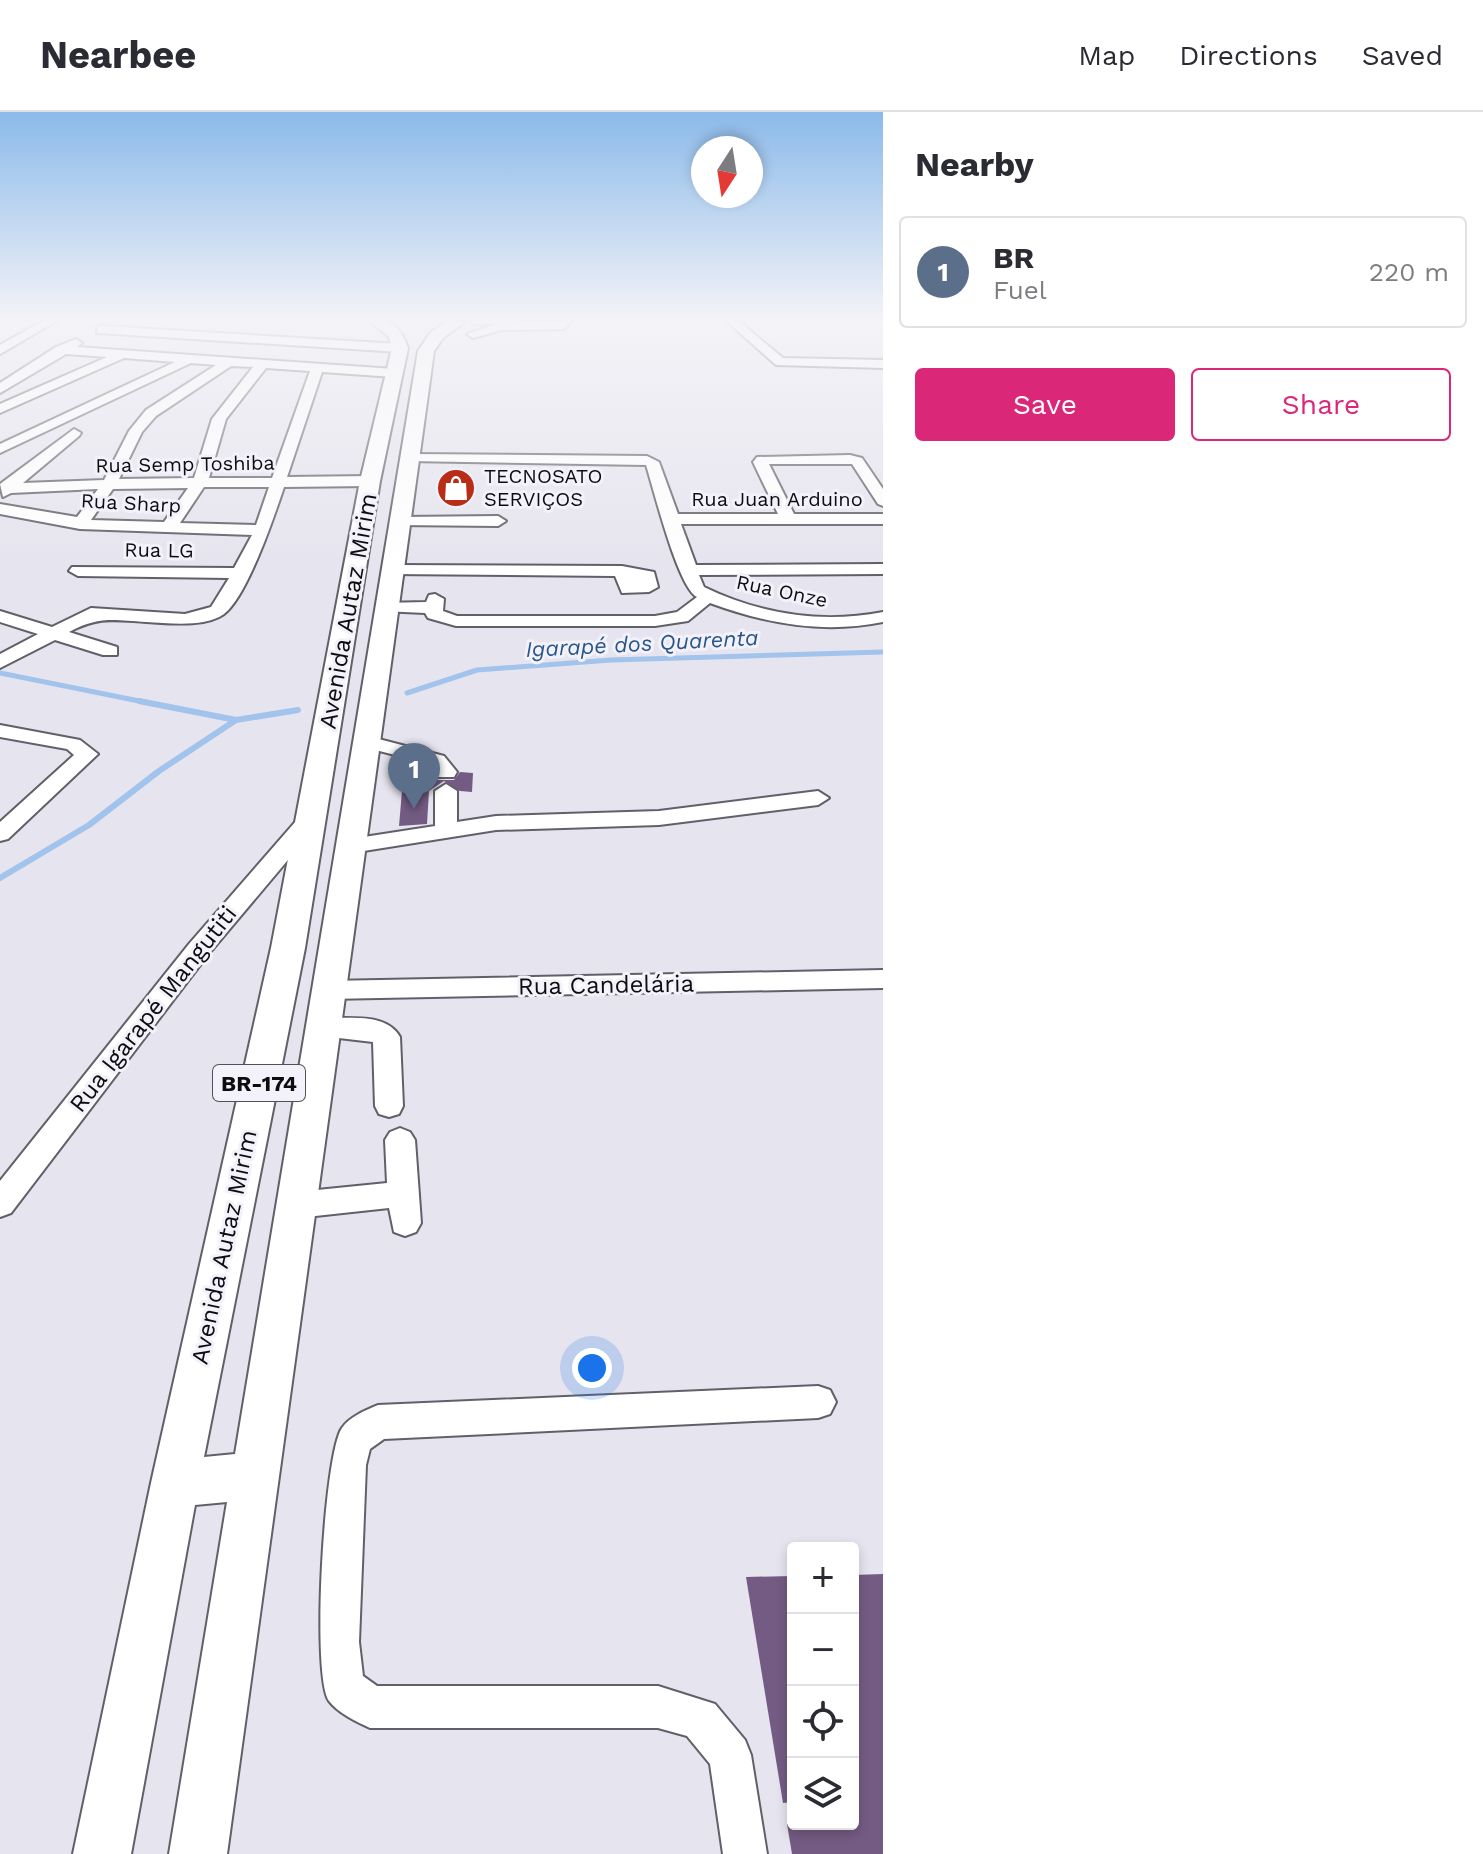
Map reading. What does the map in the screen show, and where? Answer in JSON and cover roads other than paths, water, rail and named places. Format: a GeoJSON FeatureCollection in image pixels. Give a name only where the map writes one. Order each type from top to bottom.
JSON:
{"type":"FeatureCollection","features":[{"type":"Feature","properties":{"kind":"main road","name":"Avenida Autaz Mirim"},"geometry":{"type":"LineString","coordinates":[[102,1854],[175,1483],[288,948],[370,481],[393,399]]}},
{"type":"Feature","properties":{"kind":"main road","name":"Avenida Autaz Mirim"},"geometry":{"type":"LineString","coordinates":[[198,1854],[420,399]]}},
{"type":"Feature","properties":{"kind":"main road"},"geometry":{"type":"LineString","coordinates":[[352,595],[390,591]]}},
{"type":"Feature","properties":{"kind":"main road"},"geometry":{"type":"LineString","coordinates":[[175,1483],[257,1476]]}},
{"type":"Feature","properties":{"kind":"street"},"geometry":{"type":"LineString","coordinates":[[0,409],[22,399]]}},
{"type":"Feature","properties":{"kind":"street"},"geometry":{"type":"LineString","coordinates":[[1,447],[104,399]]}},
{"type":"Feature","properties":{"kind":"street"},"geometry":{"type":"LineString","coordinates":[[80,524],[109,484],[136,431],[151,413],[172,399]]}},
{"type":"Feature","properties":{"kind":"street"},"geometry":{"type":"LineString","coordinates":[[169,527],[200,482],[219,419],[232,399]]}},
{"type":"Feature","properties":{"kind":"street"},"geometry":{"type":"LineString","coordinates":[[0,662],[91,613],[185,619],[212,614],[227,599],[262,530],[307,399]]}},
{"type":"Feature","properties":{"kind":"street"},"geometry":{"type":"LineString","coordinates":[[2,491],[74,433]]}},
{"type":"Feature","properties":{"kind":"street"},"geometry":{"type":"LineString","coordinates":[[412,458],[626,457],[652,462],[687,570],[883,569]]}},
{"type":"Feature","properties":{"kind":"street"},"geometry":{"type":"LineString","coordinates":[[788,519],[760,462],[768,458],[841,457],[857,461],[883,501]]}},
{"type":"Feature","properties":{"kind":"street","name":"Rua Semp Toshiba"},"geometry":{"type":"LineString","coordinates":[[2,491],[109,484],[370,481]]}},
{"type":"Feature","properties":{"kind":"street","name":"Rua Sharp"},"geometry":{"type":"LineString","coordinates":[[0,509],[80,524],[262,530]]}},
{"type":"Feature","properties":{"kind":"street","name":"Rua Juan Arduino"},"geometry":{"type":"LineString","coordinates":[[670,519],[883,519]]}},
{"type":"Feature","properties":{"kind":"street"},"geometry":{"type":"LineString","coordinates":[[401,522],[498,521]]}},
{"type":"Feature","properties":{"kind":"street","name":"Rua Onze"},"geometry":{"type":"LineString","coordinates":[[687,570],[696,590],[709,596],[821,623],[858,622],[883,617]]}},
{"type":"Feature","properties":{"kind":"street","name":"Rua LG"},"geometry":{"type":"LineString","coordinates":[[78,571],[239,573]]}},
{"type":"Feature","properties":{"kind":"street"},"geometry":{"type":"LineString","coordinates":[[435,571],[434,614],[456,621],[636,622],[682,617],[709,596]]}},
{"type":"Feature","properties":{"kind":"street"},"geometry":{"type":"LineString","coordinates":[[390,591],[435,571],[622,571]]}},
{"type":"Feature","properties":{"kind":"street"},"geometry":{"type":"LineString","coordinates":[[390,591],[435,600]]}},
{"type":"Feature","properties":{"kind":"street"},"geometry":{"type":"LineString","coordinates":[[0,616],[110,651]]}},
{"type":"Feature","properties":{"kind":"street"},"geometry":{"type":"LineString","coordinates":[[0,731],[73,744],[87,754],[0,834]]}},
{"type":"Feature","properties":{"kind":"street"},"geometry":{"type":"LineString","coordinates":[[367,742],[437,760],[446,782],[446,831]]}},
{"type":"Feature","properties":{"kind":"street"},"geometry":{"type":"LineString","coordinates":[[351,846],[519,822],[659,818],[818,798]]}},
{"type":"Feature","properties":{"kind":"street","name":"Rua Igarapé Mangutiti"},"geometry":{"type":"LineString","coordinates":[[0,1204],[198,950],[311,818]]}},
{"type":"Feature","properties":{"kind":"street","name":"Rua Candelária"},"geometry":{"type":"LineString","coordinates":[[328,990],[883,979]]}},
{"type":"Feature","properties":{"kind":"street"},"geometry":{"type":"LineString","coordinates":[[323,1028],[372,1029],[386,1037],[389,1106]]}},
{"type":"Feature","properties":{"kind":"street"},"geometry":{"type":"LineString","coordinates":[[297,1205],[404,1208],[400,1140]]}},
{"type":"Feature","properties":{"kind":"street"},"geometry":{"type":"LineString","coordinates":[[745,1854],[730,1755],[700,1719],[658,1707],[370,1707],[344,1687],[339,1642],[348,1465],[355,1439],[378,1422],[818,1402]]}},
{"type":"Feature","properties":{"kind":"waterway","name":"Igarapé dos Quarenta"},"geometry":{"type":"LineString","coordinates":[[407,693],[477,670],[611,660],[883,652]]}},
{"type":"Feature","properties":{"kind":"waterway","name":"Igarapé dos Quarenta"},"geometry":{"type":"LineString","coordinates":[[0,673],[141,701]]}},
{"type":"Feature","properties":{"kind":"waterway","name":"Igarapé dos Quarenta"},"geometry":{"type":"LineString","coordinates":[[141,701],[236,720]]}},
{"type":"Feature","properties":{"kind":"waterway","name":"Igarapé dos Quarenta"},"geometry":{"type":"LineString","coordinates":[[141,701],[149,703]]}},
{"type":"Feature","properties":{"kind":"waterway","name":"Igarapé dos Quarenta"},"geometry":{"type":"LineString","coordinates":[[236,720],[298,710]]}},
{"type":"Feature","properties":{"kind":"waterway"},"geometry":{"type":"LineString","coordinates":[[0,878],[89,825],[159,771],[236,720]]}},
{"type":"Feature","properties":{"kind":"place","name":"TECNOSATO SERVIÇOS"},"geometry":{"type":"Point","coordinates":[456,488]}},
{"type":"Feature","properties":{"kind":"place","name":"BR"},"geometry":{"type":"Point","coordinates":[414,809]}}]}
